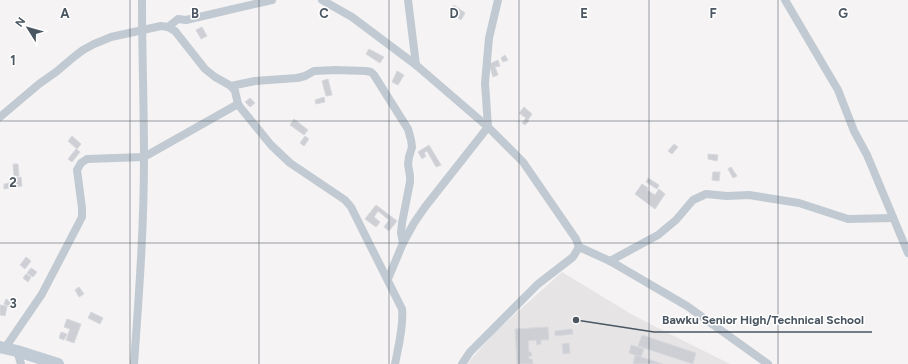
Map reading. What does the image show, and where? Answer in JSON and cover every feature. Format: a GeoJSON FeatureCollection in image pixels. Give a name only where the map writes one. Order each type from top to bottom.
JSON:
{"type":"FeatureCollection","features":[{"type":"Feature","properties":{"kind":"street"},"geometry":{"type":"LineString","coordinates":[[134,364],[141,258],[144,157],[142,0]]}},
{"type":"Feature","properties":{"kind":"street"},"geometry":{"type":"LineString","coordinates":[[0,117],[83,50],[111,37],[142,29],[168,26],[178,19],[186,20],[272,0]]}},
{"type":"Feature","properties":{"kind":"street"},"geometry":{"type":"LineString","coordinates":[[322,0],[352,18],[416,64],[488,127],[523,162],[576,239],[579,247],[610,261],[687,306],[768,364]]}},
{"type":"Feature","properties":{"kind":"street"},"geometry":{"type":"LineString","coordinates":[[388,280],[403,243],[414,223],[488,127],[485,83],[489,38],[498,0]]}},
{"type":"Feature","properties":{"kind":"street"},"geometry":{"type":"LineString","coordinates":[[785,0],[838,90],[908,253]]}},
{"type":"Feature","properties":{"kind":"street"},"geometry":{"type":"LineString","coordinates":[[408,2],[416,64]]}},
{"type":"Feature","properties":{"kind":"street"},"geometry":{"type":"LineString","coordinates":[[168,26],[175,31],[205,69],[215,77],[231,86],[235,91],[238,104],[280,155],[349,203],[399,302],[402,313],[399,345],[395,364]]}},
{"type":"Feature","properties":{"kind":"street"},"geometry":{"type":"LineString","coordinates":[[231,86],[255,81],[297,78],[314,71],[335,70],[371,72],[408,129],[412,140],[408,164],[410,182],[401,233],[403,243]]}},
{"type":"Feature","properties":{"kind":"street"},"geometry":{"type":"LineString","coordinates":[[7,349],[42,294],[82,217],[78,170],[81,163],[87,159],[144,157],[238,104]]}},
{"type":"Feature","properties":{"kind":"street"},"geometry":{"type":"LineString","coordinates":[[610,261],[658,235],[676,220],[693,200],[706,194],[727,196],[749,195],[799,203],[848,219],[892,218]]}},
{"type":"Feature","properties":{"kind":"street"},"geometry":{"type":"LineString","coordinates":[[462,364],[470,352],[538,284],[573,257],[579,247]]}},
{"type":"Feature","properties":{"kind":"street"},"geometry":{"type":"LineString","coordinates":[[7,349],[21,364]]}},
{"type":"Feature","properties":{"kind":"street"},"geometry":{"type":"LineString","coordinates":[[7,349],[58,364]]}},
{"type":"Feature","properties":{"kind":"shaded area"},"geometry":{"type":"Polygon","coordinates":[[[562,272],[631,314],[730,364],[467,364],[493,334],[562,272]]]}},
{"type":"Feature","properties":{"kind":"building"},"geometry":{"type":"Polygon","coordinates":[[[454,5],[465,13],[461,20],[449,12],[454,5]]]}},
{"type":"Feature","properties":{"kind":"building"},"geometry":{"type":"Polygon","coordinates":[[[202,27],[207,36],[201,39],[196,30],[202,27]]]}},
{"type":"Feature","properties":{"kind":"building"},"geometry":{"type":"Polygon","coordinates":[[[369,49],[384,57],[380,63],[366,54],[369,49]]]}},
{"type":"Feature","properties":{"kind":"building"},"geometry":{"type":"Polygon","coordinates":[[[505,55],[508,60],[503,62],[501,58],[505,55]]]}},
{"type":"Feature","properties":{"kind":"building"},"geometry":{"type":"Polygon","coordinates":[[[498,60],[500,66],[495,67],[498,75],[493,77],[489,64],[498,60]]]}},
{"type":"Feature","properties":{"kind":"building"},"geometry":{"type":"Polygon","coordinates":[[[397,71],[404,75],[398,85],[392,82],[397,71]]]}},
{"type":"Feature","properties":{"kind":"building"},"geometry":{"type":"Polygon","coordinates":[[[328,79],[332,95],[326,96],[322,81],[328,79]]]}},
{"type":"Feature","properties":{"kind":"building"},"geometry":{"type":"Polygon","coordinates":[[[324,97],[325,102],[316,104],[315,100],[324,97]]]}},
{"type":"Feature","properties":{"kind":"building"},"geometry":{"type":"Polygon","coordinates":[[[250,98],[255,103],[250,107],[245,102],[250,98]]]}},
{"type":"Feature","properties":{"kind":"building"},"geometry":{"type":"Polygon","coordinates":[[[524,107],[532,114],[528,120],[529,121],[525,125],[522,123],[526,118],[519,113],[524,107]]]}},
{"type":"Feature","properties":{"kind":"building"},"geometry":{"type":"Polygon","coordinates":[[[294,119],[308,130],[304,135],[290,125],[294,119]]]}},
{"type":"Feature","properties":{"kind":"building"},"geometry":{"type":"Polygon","coordinates":[[[72,136],[81,144],[77,149],[68,141],[72,136]]]}},
{"type":"Feature","properties":{"kind":"building"},"geometry":{"type":"Polygon","coordinates":[[[305,136],[309,139],[304,146],[300,143],[305,136]]]}},
{"type":"Feature","properties":{"kind":"building"},"geometry":{"type":"Polygon","coordinates":[[[674,144],[678,147],[672,154],[668,151],[674,144]]]}},
{"type":"Feature","properties":{"kind":"building"},"geometry":{"type":"Polygon","coordinates":[[[429,145],[441,165],[436,167],[427,151],[424,153],[426,156],[422,159],[418,152],[429,145]]]}},
{"type":"Feature","properties":{"kind":"building"},"geometry":{"type":"Polygon","coordinates":[[[76,149],[80,152],[72,162],[68,159],[76,149]]]}},
{"type":"Feature","properties":{"kind":"building"},"geometry":{"type":"Polygon","coordinates":[[[708,154],[718,155],[717,161],[708,159],[708,154]]]}},
{"type":"Feature","properties":{"kind":"building"},"geometry":{"type":"Polygon","coordinates":[[[13,164],[18,164],[19,176],[14,176],[13,164]]]}},
{"type":"Feature","properties":{"kind":"building"},"geometry":{"type":"Polygon","coordinates":[[[731,167],[737,176],[733,178],[728,169],[731,167]]]}},
{"type":"Feature","properties":{"kind":"building"},"geometry":{"type":"Polygon","coordinates":[[[713,172],[720,172],[719,181],[712,180],[713,172]]]}},
{"type":"Feature","properties":{"kind":"building"},"geometry":{"type":"Polygon","coordinates":[[[21,177],[22,186],[4,189],[4,184],[15,182],[14,178],[21,177]]]}},
{"type":"Feature","properties":{"kind":"building"},"geometry":{"type":"Polygon","coordinates":[[[648,178],[659,185],[657,189],[646,182],[648,178]]]}},
{"type":"Feature","properties":{"kind":"building"},"geometry":{"type":"Polygon","coordinates":[[[642,184],[648,188],[647,190],[655,195],[659,189],[665,194],[655,209],[635,194],[642,184]]]}},
{"type":"Feature","properties":{"kind":"building"},"geometry":{"type":"Polygon","coordinates":[[[376,205],[397,221],[389,231],[384,227],[389,220],[378,211],[374,217],[380,222],[376,227],[365,219],[376,205]]]}},
{"type":"Feature","properties":{"kind":"building"},"geometry":{"type":"Polygon","coordinates":[[[26,257],[31,261],[25,269],[20,265],[26,257]]]}},
{"type":"Feature","properties":{"kind":"building"},"geometry":{"type":"Polygon","coordinates":[[[31,268],[37,272],[33,277],[27,273],[31,268]]]}},
{"type":"Feature","properties":{"kind":"building"},"geometry":{"type":"Polygon","coordinates":[[[26,274],[31,277],[28,282],[23,278],[26,274]]]}},
{"type":"Feature","properties":{"kind":"building"},"geometry":{"type":"Polygon","coordinates":[[[79,287],[84,294],[79,297],[75,290],[79,287]]]}},
{"type":"Feature","properties":{"kind":"building"},"geometry":{"type":"Polygon","coordinates":[[[6,299],[14,302],[12,308],[4,304],[6,299]]]}},
{"type":"Feature","properties":{"kind":"building"},"geometry":{"type":"Polygon","coordinates":[[[0,305],[7,306],[5,316],[0,315],[0,305]]]}},
{"type":"Feature","properties":{"kind":"building"},"geometry":{"type":"Polygon","coordinates":[[[91,312],[103,318],[100,324],[88,318],[91,312]]]}},
{"type":"Feature","properties":{"kind":"building"},"geometry":{"type":"Polygon","coordinates":[[[67,319],[81,324],[74,343],[66,340],[70,329],[64,327],[67,319]]]}},
{"type":"Feature","properties":{"kind":"building"},"geometry":{"type":"Polygon","coordinates":[[[548,327],[549,340],[541,340],[541,344],[537,345],[536,340],[528,341],[529,352],[531,352],[532,356],[529,356],[529,359],[532,359],[533,364],[517,364],[515,329],[548,327]]]}},
{"type":"Feature","properties":{"kind":"building"},"geometry":{"type":"Polygon","coordinates":[[[572,329],[573,334],[555,336],[555,331],[572,329]]]}},
{"type":"Feature","properties":{"kind":"building"},"geometry":{"type":"Polygon","coordinates":[[[61,332],[67,334],[64,340],[59,338],[61,332]]]}},
{"type":"Feature","properties":{"kind":"building"},"geometry":{"type":"Polygon","coordinates":[[[642,335],[696,353],[693,364],[638,346],[642,335]]]}},
{"type":"Feature","properties":{"kind":"building"},"geometry":{"type":"Polygon","coordinates":[[[569,343],[570,353],[563,354],[562,344],[569,343]]]}},
{"type":"Feature","properties":{"kind":"building"},"geometry":{"type":"Polygon","coordinates":[[[631,345],[644,349],[641,357],[629,353],[631,345]]]}},
{"type":"Feature","properties":{"kind":"building"},"geometry":{"type":"Polygon","coordinates":[[[635,355],[663,364],[633,364],[635,355]]]}},
{"type":"Feature","properties":{"kind":"place","name":"Bawku Senior High/Technical School"},"geometry":{"type":"Point","coordinates":[576,320]}}]}
